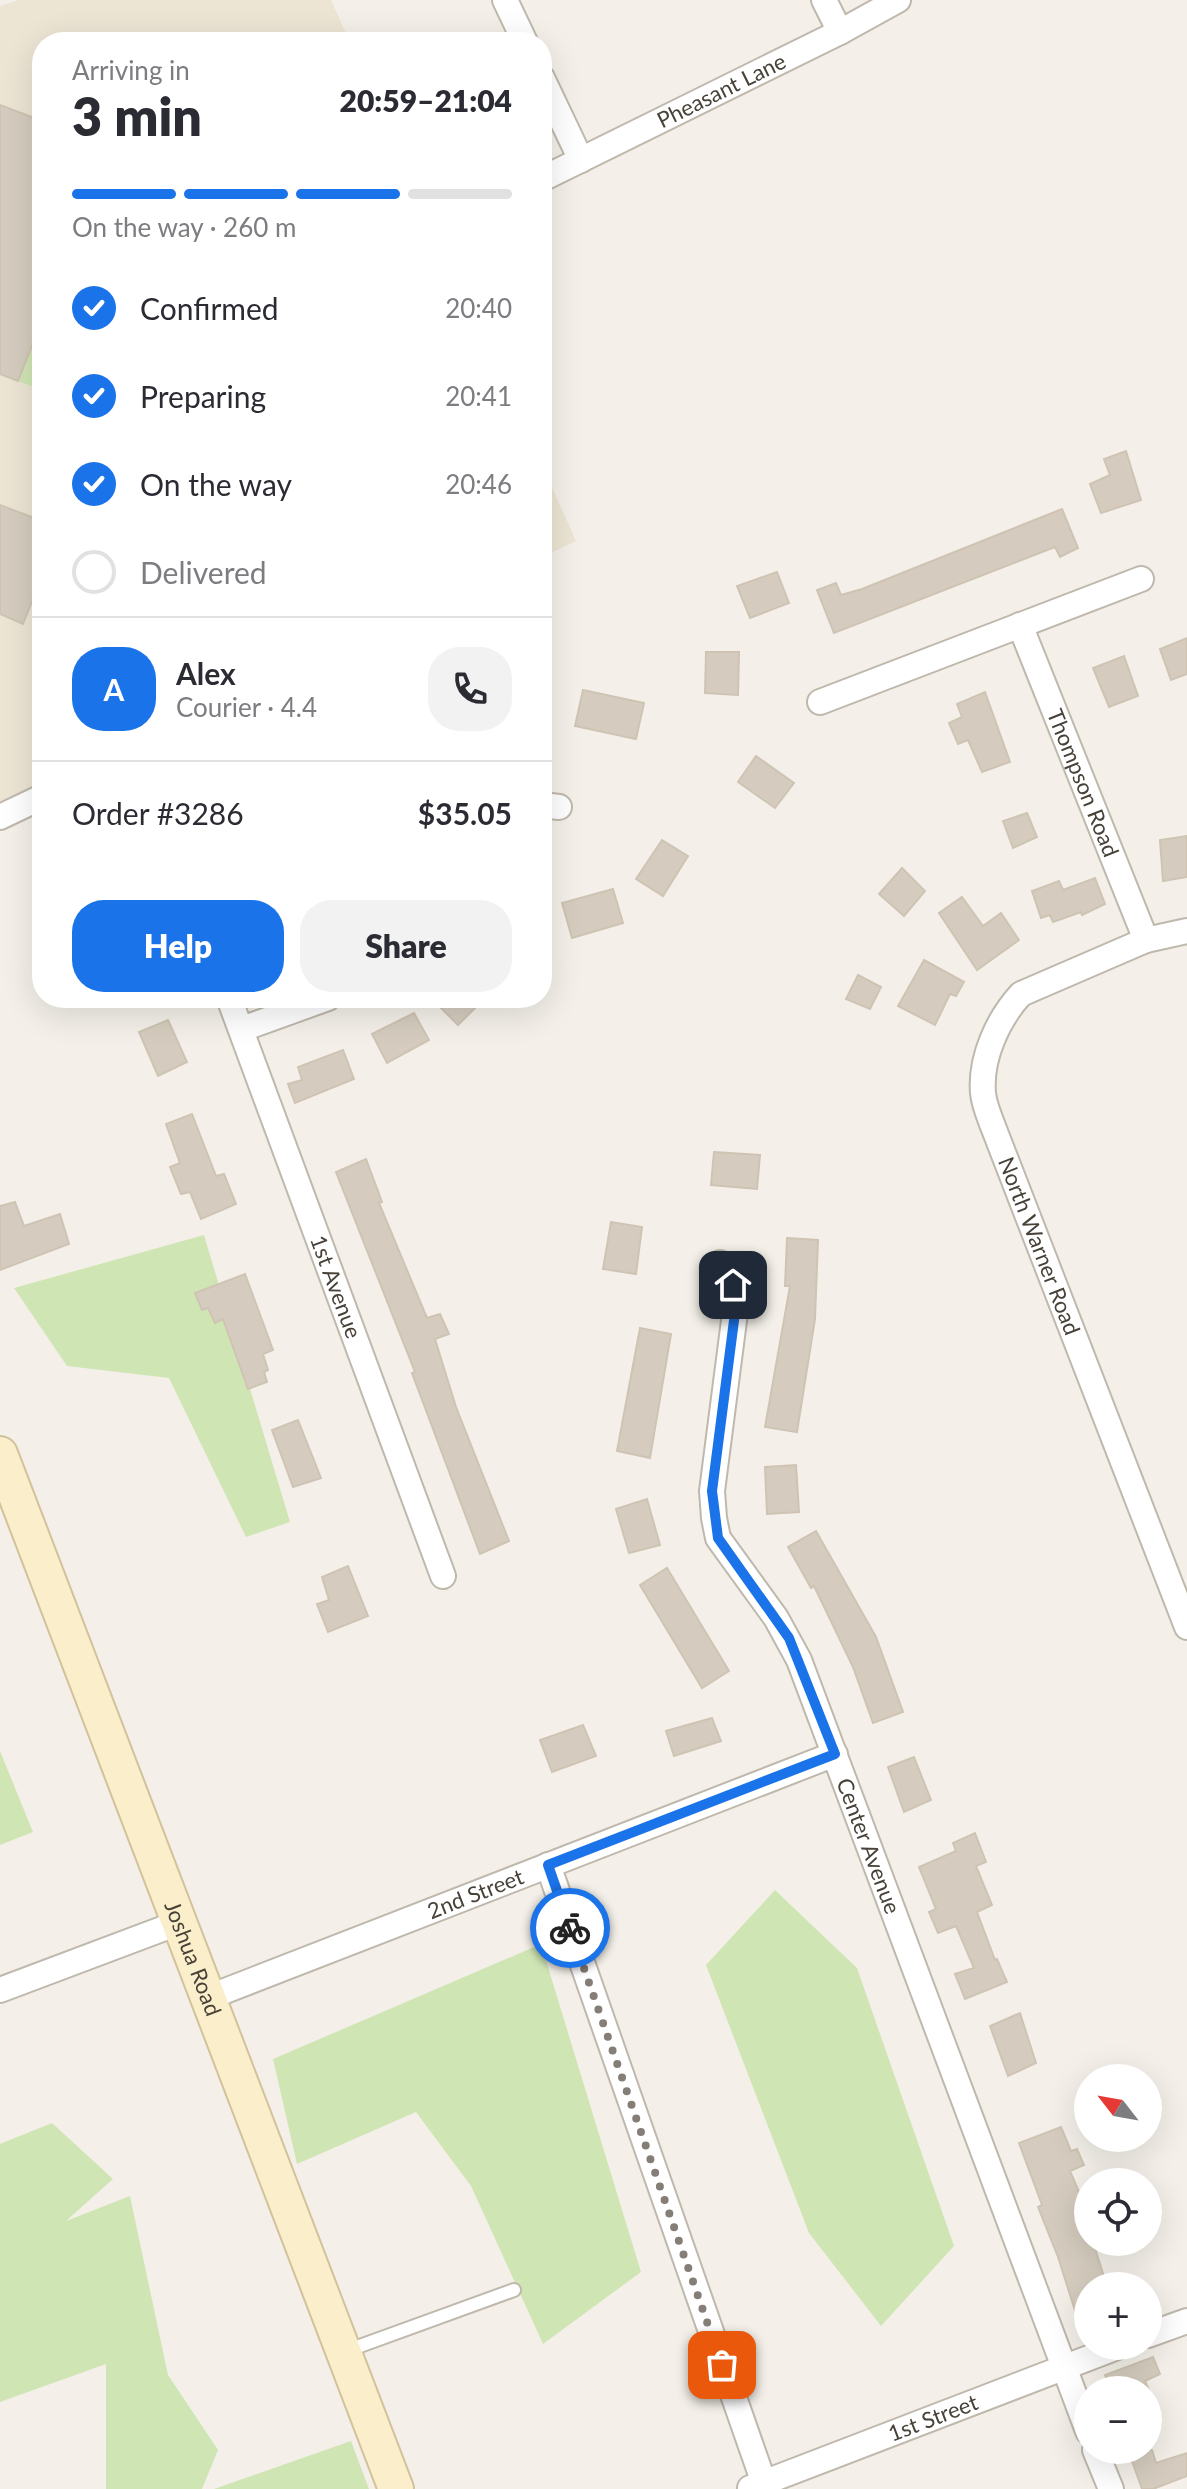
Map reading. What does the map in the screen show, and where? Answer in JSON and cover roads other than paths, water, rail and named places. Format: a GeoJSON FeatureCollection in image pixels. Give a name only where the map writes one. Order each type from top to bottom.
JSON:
{"type":"FeatureCollection","features":[{"type":"Feature","properties":{"kind":"main road","name":"Joshua Road"},"geometry":{"type":"LineString","coordinates":[[0,1454],[391,2476]]}},
{"type":"Feature","properties":{"kind":"street"},"geometry":{"type":"LineString","coordinates":[[505,0],[520,32]]}},
{"type":"Feature","properties":{"kind":"street"},"geometry":{"type":"LineString","coordinates":[[824,0],[840,32]]}},
{"type":"Feature","properties":{"kind":"street","name":"Pheasant Lane"},"geometry":{"type":"LineString","coordinates":[[552,174],[840,32],[898,0]]}},
{"type":"Feature","properties":{"kind":"street"},"geometry":{"type":"LineString","coordinates":[[552,99],[581,160]]}},
{"type":"Feature","properties":{"kind":"street"},"geometry":{"type":"LineString","coordinates":[[820,702],[1141,579]]}},
{"type":"Feature","properties":{"kind":"street","name":"Thompson Road"},"geometry":{"type":"LineString","coordinates":[[1020,625],[1146,940]]}},
{"type":"Feature","properties":{"kind":"street"},"geometry":{"type":"LineString","coordinates":[[0,817],[32,802]]}},
{"type":"Feature","properties":{"kind":"street","name":"North Warner Road"},"geometry":{"type":"LineString","coordinates":[[1187,931],[1146,940],[1021,994],[1011,1005],[995,1035],[989,1051],[983,1091],[994,1129],[1187,1627]]}},
{"type":"Feature","properties":{"kind":"street","name":"1st Avenue"},"geometry":{"type":"LineString","coordinates":[[233,1008],[443,1576]]}},
{"type":"Feature","properties":{"kind":"street"},"geometry":{"type":"LineString","coordinates":[[242,1029],[300,1008]]}},
{"type":"Feature","properties":{"kind":"street","name":"Center Avenue"},"geometry":{"type":"LineString","coordinates":[[720,1263],[733,1285],[736,1305],[712,1491],[718,1538],[789,1638],[1074,2397]]}},
{"type":"Feature","properties":{"kind":"street","name":"2nd Street"},"geometry":{"type":"LineString","coordinates":[[207,1998],[835,1754]]}},
{"type":"Feature","properties":{"kind":"street"},"geometry":{"type":"LineString","coordinates":[[548,1865],[759,2487]]}},
{"type":"Feature","properties":{"kind":"street"},"geometry":{"type":"LineString","coordinates":[[0,1990],[178,1923]]}},
{"type":"Feature","properties":{"kind":"street"},"geometry":{"type":"LineString","coordinates":[[1162,2330],[1187,2321]]}},
{"type":"Feature","properties":{"kind":"street","name":"1st Street"},"geometry":{"type":"LineString","coordinates":[[759,2487],[1081,2360]]}},
{"type":"Feature","properties":{"kind":"street"},"geometry":{"type":"LineString","coordinates":[[1101,2464],[1111,2489]]}},
{"type":"Feature","properties":{"kind":"lane"},"geometry":{"type":"LineString","coordinates":[[343,2352],[514,2290]]}}]}
